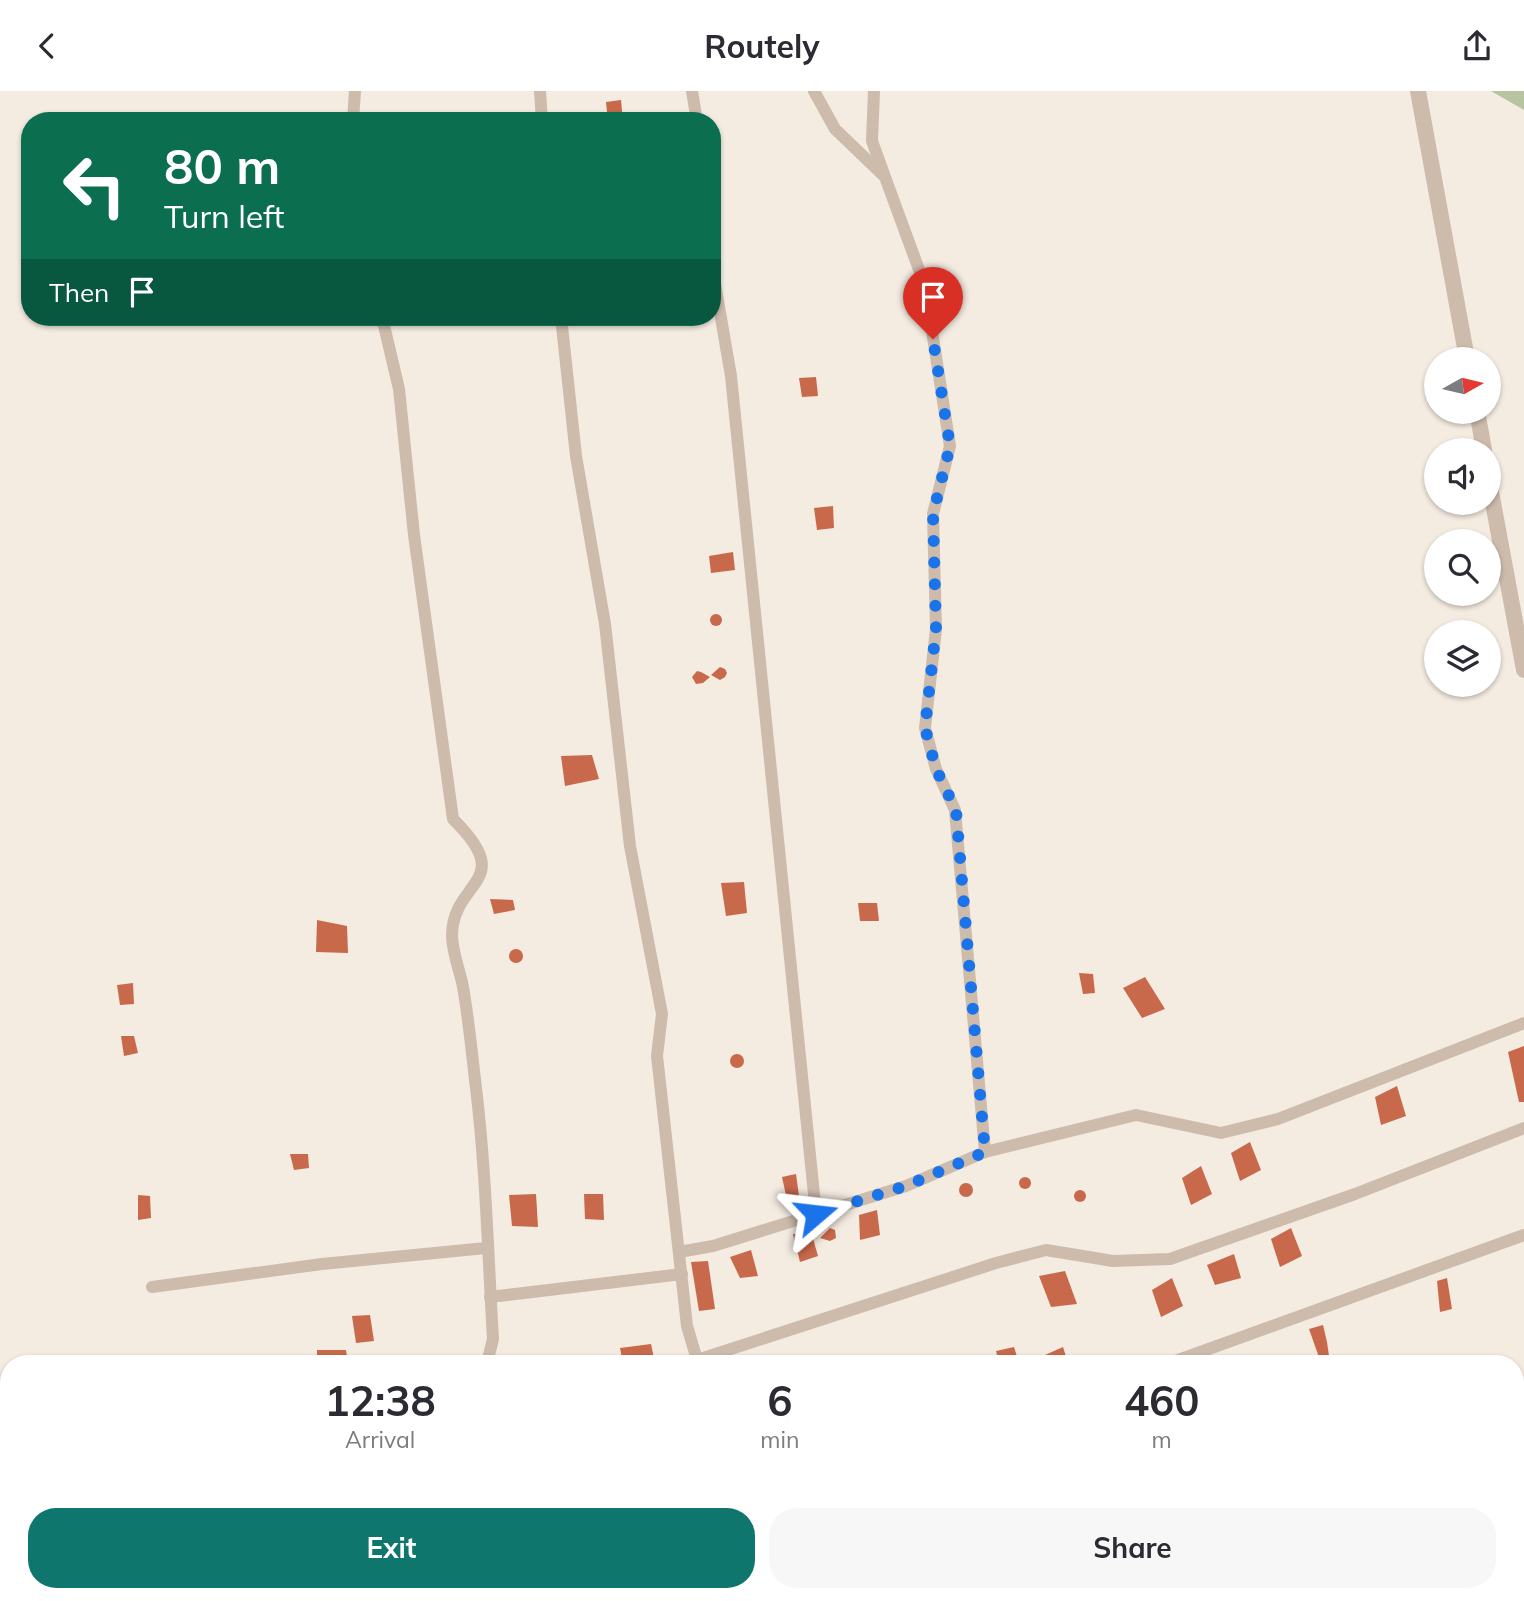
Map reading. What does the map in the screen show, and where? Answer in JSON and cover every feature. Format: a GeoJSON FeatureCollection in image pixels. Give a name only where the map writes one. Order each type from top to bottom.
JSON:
{"type":"FeatureCollection","features":[{"type":"Feature","properties":{"kind":"street"},"geometry":{"type":"LineString","coordinates":[[354,112],[355,91]]}},
{"type":"Feature","properties":{"kind":"street"},"geometry":{"type":"LineString","coordinates":[[540,91],[541,112]]}},
{"type":"Feature","properties":{"kind":"street"},"geometry":{"type":"LineString","coordinates":[[692,91],[696,112]]}},
{"type":"Feature","properties":{"kind":"street"},"geometry":{"type":"LineString","coordinates":[[814,91],[835,129],[885,177]]}},
{"type":"Feature","properties":{"kind":"street"},"geometry":{"type":"LineString","coordinates":[[874,91],[872,141],[925,286],[950,446],[933,514],[936,629],[925,728],[936,769],[956,810],[985,1152]]}},
{"type":"Feature","properties":{"kind":"street"},"geometry":{"type":"LineString","coordinates":[[1418,91],[1465,347]]}},
{"type":"Feature","properties":{"kind":"street"},"geometry":{"type":"LineString","coordinates":[[721,319],[733,390],[816,1214]]}},
{"type":"Feature","properties":{"kind":"street"},"geometry":{"type":"LineString","coordinates":[[384,326],[399,389],[414,535],[453,819],[472,838],[482,858],[482,874],[455,918],[452,936],[463,988],[478,1109],[493,1339],[489,1355]]}},
{"type":"Feature","properties":{"kind":"street"},"geometry":{"type":"LineString","coordinates":[[562,326],[576,456],[605,624],[630,846],[662,1014],[657,1056],[687,1326],[695,1355]]}},
{"type":"Feature","properties":{"kind":"street"},"geometry":{"type":"LineString","coordinates":[[1495,515],[1524,670]]}},
{"type":"Feature","properties":{"kind":"street"},"geometry":{"type":"LineString","coordinates":[[680,1252],[713,1246],[906,1186],[985,1152],[1136,1115],[1221,1133],[1278,1119],[1524,1023]]}},
{"type":"Feature","properties":{"kind":"street"},"geometry":{"type":"LineString","coordinates":[[715,1355],[996,1262],[1046,1250],[1112,1261],[1170,1259],[1355,1194],[1524,1128]]}},
{"type":"Feature","properties":{"kind":"street"},"geometry":{"type":"LineString","coordinates":[[1192,1355],[1524,1235]]}},
{"type":"Feature","properties":{"kind":"street"},"geometry":{"type":"LineString","coordinates":[[152,1287],[322,1264],[486,1248]]}},
{"type":"Feature","properties":{"kind":"street"},"geometry":{"type":"LineString","coordinates":[[490,1297],[682,1273]]}},
{"type":"Feature","properties":{"kind":"green space"},"geometry":{"type":"Polygon","coordinates":[[[1491,91],[1524,91],[1524,110],[1491,91]]]}},
{"type":"Feature","properties":{"kind":"building"},"geometry":{"type":"Polygon","coordinates":[[[621,100],[622,112],[607,112],[606,102],[621,100]]]}},
{"type":"Feature","properties":{"kind":"building"},"geometry":{"type":"Polygon","coordinates":[[[816,377],[818,396],[802,397],[799,378],[816,377]]]}},
{"type":"Feature","properties":{"kind":"building"},"geometry":{"type":"Polygon","coordinates":[[[833,506],[834,528],[817,530],[814,508],[833,506]]]}},
{"type":"Feature","properties":{"kind":"building"},"geometry":{"type":"Polygon","coordinates":[[[733,552],[735,570],[711,573],[709,556],[733,552]]]}},
{"type":"Feature","properties":{"kind":"building"},"geometry":{"type":"Polygon","coordinates":[[[711,615],[721,615],[721,625],[711,625],[711,615]]]}},
{"type":"Feature","properties":{"kind":"building"},"geometry":{"type":"Polygon","coordinates":[[[720,667],[727,673],[720,680],[711,675],[720,667]]]}},
{"type":"Feature","properties":{"kind":"building"},"geometry":{"type":"Polygon","coordinates":[[[697,671],[710,677],[703,683],[696,684],[692,677],[697,671]]]}},
{"type":"Feature","properties":{"kind":"building"},"geometry":{"type":"Polygon","coordinates":[[[592,755],[599,779],[565,786],[561,756],[592,755]]]}},
{"type":"Feature","properties":{"kind":"building"},"geometry":{"type":"Polygon","coordinates":[[[744,882],[747,913],[726,916],[721,883],[744,882]]]}},
{"type":"Feature","properties":{"kind":"building"},"geometry":{"type":"Polygon","coordinates":[[[490,899],[513,900],[515,910],[494,914],[490,899]]]}},
{"type":"Feature","properties":{"kind":"building"},"geometry":{"type":"Polygon","coordinates":[[[858,903],[877,903],[879,921],[860,921],[858,903]]]}},
{"type":"Feature","properties":{"kind":"building"},"geometry":{"type":"Polygon","coordinates":[[[317,920],[347,926],[348,953],[316,952],[317,920]]]}},
{"type":"Feature","properties":{"kind":"building"},"geometry":{"type":"Polygon","coordinates":[[[516,949],[521,951],[521,961],[516,963],[511,961],[509,956],[511,951],[516,949]]]}},
{"type":"Feature","properties":{"kind":"building"},"geometry":{"type":"Polygon","coordinates":[[[1079,973],[1093,974],[1095,993],[1083,994],[1079,973]]]}},
{"type":"Feature","properties":{"kind":"building"},"geometry":{"type":"Polygon","coordinates":[[[1145,977],[1165,1009],[1142,1018],[1123,988],[1145,977]]]}},
{"type":"Feature","properties":{"kind":"building"},"geometry":{"type":"Polygon","coordinates":[[[133,983],[134,1004],[120,1005],[117,985],[133,983]]]}},
{"type":"Feature","properties":{"kind":"building"},"geometry":{"type":"Polygon","coordinates":[[[121,1036],[134,1036],[138,1053],[124,1056],[121,1036]]]}},
{"type":"Feature","properties":{"kind":"building"},"geometry":{"type":"Polygon","coordinates":[[[1524,1046],[1524,1102],[1519,1102],[1508,1052],[1524,1046]]]}},
{"type":"Feature","properties":{"kind":"building"},"geometry":{"type":"Polygon","coordinates":[[[737,1054],[742,1056],[742,1066],[737,1068],[732,1066],[730,1061],[732,1056],[737,1054]]]}},
{"type":"Feature","properties":{"kind":"building"},"geometry":{"type":"Polygon","coordinates":[[[1397,1086],[1406,1116],[1381,1125],[1375,1097],[1397,1086]]]}},
{"type":"Feature","properties":{"kind":"building"},"geometry":{"type":"Polygon","coordinates":[[[1250,1142],[1261,1170],[1240,1181],[1231,1153],[1250,1142]]]}},
{"type":"Feature","properties":{"kind":"building"},"geometry":{"type":"Polygon","coordinates":[[[290,1154],[308,1154],[309,1168],[294,1170],[290,1154]]]}},
{"type":"Feature","properties":{"kind":"building"},"geometry":{"type":"Polygon","coordinates":[[[1201,1166],[1212,1194],[1191,1205],[1182,1178],[1201,1166]]]}},
{"type":"Feature","properties":{"kind":"building"},"geometry":{"type":"Polygon","coordinates":[[[796,1174],[799,1196],[787,1200],[782,1177],[796,1174]]]}},
{"type":"Feature","properties":{"kind":"building"},"geometry":{"type":"Polygon","coordinates":[[[1020,1178],[1030,1178],[1030,1188],[1020,1188],[1020,1178]]]}},
{"type":"Feature","properties":{"kind":"building"},"geometry":{"type":"Polygon","coordinates":[[[966,1183],[971,1185],[971,1195],[966,1197],[961,1195],[959,1190],[961,1185],[966,1183]]]}},
{"type":"Feature","properties":{"kind":"building"},"geometry":{"type":"Polygon","coordinates":[[[1075,1191],[1085,1191],[1085,1201],[1075,1201],[1075,1191]]]}},
{"type":"Feature","properties":{"kind":"building"},"geometry":{"type":"Polygon","coordinates":[[[536,1194],[538,1227],[512,1226],[509,1195],[536,1194]]]}},
{"type":"Feature","properties":{"kind":"building"},"geometry":{"type":"Polygon","coordinates":[[[584,1194],[603,1194],[604,1220],[585,1219],[584,1194]]]}},
{"type":"Feature","properties":{"kind":"building"},"geometry":{"type":"Polygon","coordinates":[[[138,1195],[150,1196],[151,1218],[138,1220],[138,1195]]]}},
{"type":"Feature","properties":{"kind":"building"},"geometry":{"type":"Polygon","coordinates":[[[877,1210],[880,1235],[860,1240],[859,1215],[877,1210]]]}},
{"type":"Feature","properties":{"kind":"building"},"geometry":{"type":"Polygon","coordinates":[[[830,1228],[835,1230],[836,1238],[830,1241],[820,1238],[830,1228]]]}},
{"type":"Feature","properties":{"kind":"building"},"geometry":{"type":"Polygon","coordinates":[[[1291,1228],[1302,1256],[1280,1267],[1271,1239],[1291,1228]]]}},
{"type":"Feature","properties":{"kind":"building"},"geometry":{"type":"Polygon","coordinates":[[[793,1234],[812,1235],[818,1256],[800,1262],[793,1234]]]}},
{"type":"Feature","properties":{"kind":"building"},"geometry":{"type":"Polygon","coordinates":[[[751,1250],[758,1276],[740,1278],[730,1257],[751,1250]]]}},
{"type":"Feature","properties":{"kind":"building"},"geometry":{"type":"Polygon","coordinates":[[[1234,1254],[1241,1278],[1215,1285],[1207,1265],[1234,1254]]]}},
{"type":"Feature","properties":{"kind":"building"},"geometry":{"type":"Polygon","coordinates":[[[708,1261],[715,1309],[699,1311],[691,1262],[708,1261]]]}},
{"type":"Feature","properties":{"kind":"building"},"geometry":{"type":"Polygon","coordinates":[[[1065,1271],[1077,1304],[1051,1307],[1039,1276],[1065,1271]]]}},
{"type":"Feature","properties":{"kind":"building"},"geometry":{"type":"Polygon","coordinates":[[[1172,1278],[1183,1306],[1161,1317],[1152,1290],[1172,1278]]]}},
{"type":"Feature","properties":{"kind":"building"},"geometry":{"type":"Polygon","coordinates":[[[1447,1278],[1452,1309],[1440,1312],[1437,1281],[1447,1278]]]}},
{"type":"Feature","properties":{"kind":"building"},"geometry":{"type":"Polygon","coordinates":[[[370,1315],[374,1341],[356,1343],[352,1316],[370,1315]]]}},
{"type":"Feature","properties":{"kind":"building"},"geometry":{"type":"Polygon","coordinates":[[[1323,1325],[1329,1355],[1318,1355],[1309,1329],[1323,1325]]]}},
{"type":"Feature","properties":{"kind":"building"},"geometry":{"type":"Polygon","coordinates":[[[651,1344],[653,1355],[621,1355],[620,1348],[651,1344]]]}},
{"type":"Feature","properties":{"kind":"building"},"geometry":{"type":"Polygon","coordinates":[[[1014,1347],[1016,1355],[997,1355],[996,1351],[1014,1347]]]}},
{"type":"Feature","properties":{"kind":"building"},"geometry":{"type":"Polygon","coordinates":[[[1063,1347],[1066,1355],[1045,1355],[1063,1347]]]}},
{"type":"Feature","properties":{"kind":"building"},"geometry":{"type":"Polygon","coordinates":[[[317,1350],[346,1350],[347,1355],[317,1355],[317,1350]]]}},
{"type":"Feature","properties":{"kind":"route"},"geometry":{"type":"LineString","coordinates":[[816,1214],[906,1186],[985,1152],[956,810],[936,769],[925,728],[936,629],[933,514],[950,446],[933,339]]}}]}
